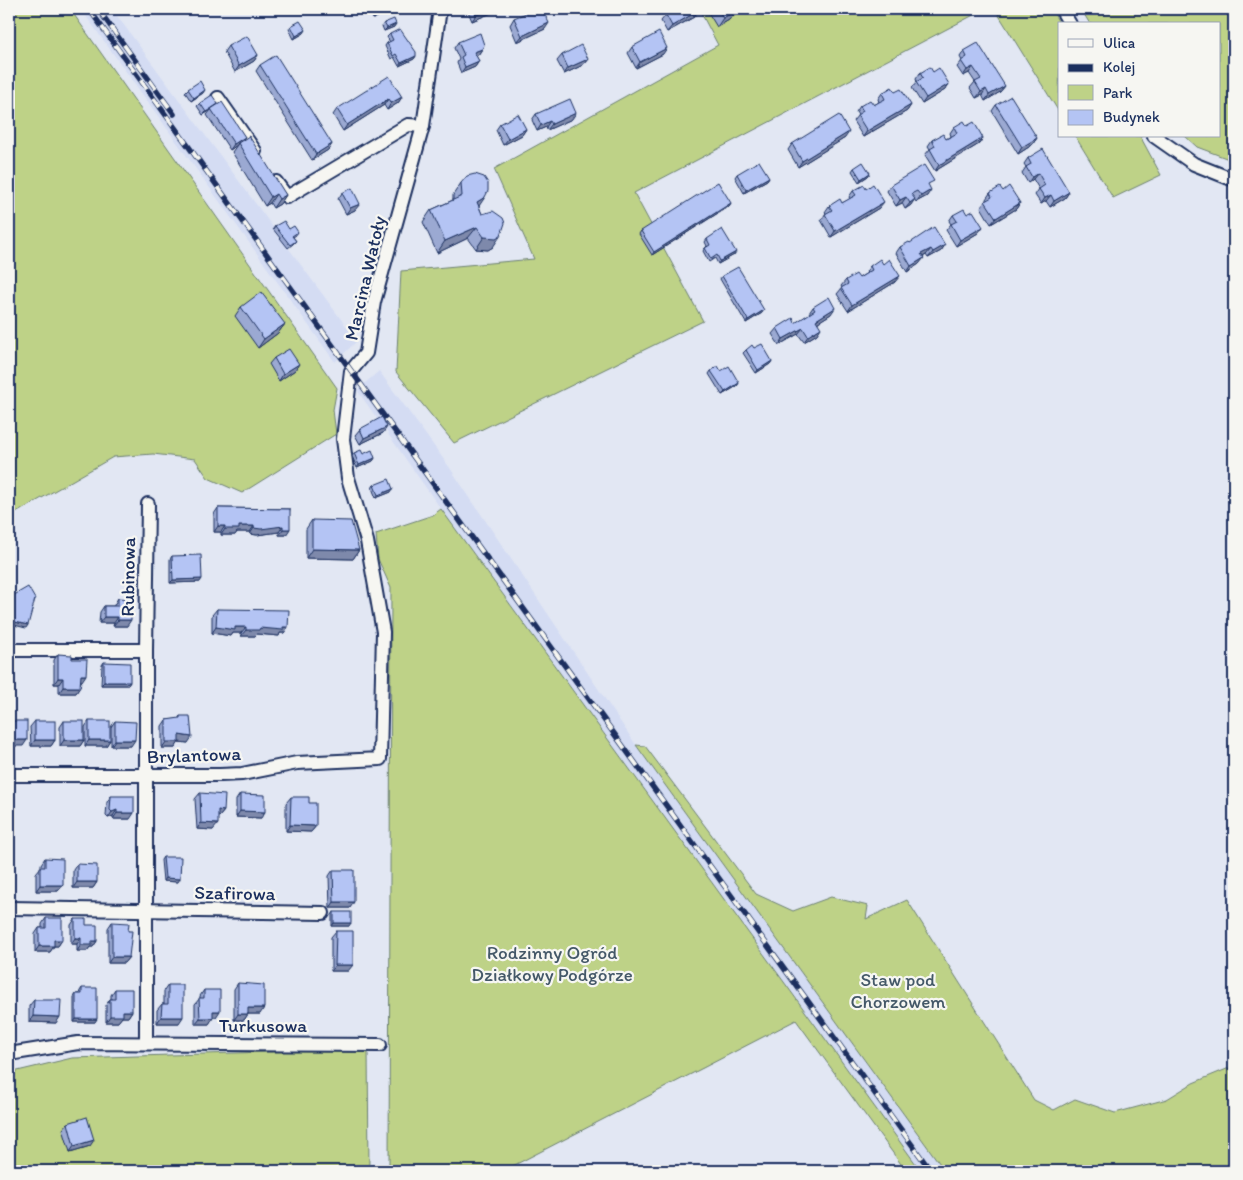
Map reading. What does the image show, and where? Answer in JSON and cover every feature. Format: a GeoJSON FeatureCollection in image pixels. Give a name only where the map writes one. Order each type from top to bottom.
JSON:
{"type":"FeatureCollection","features":[{"type":"Feature","properties":{"kind":"street","name":"Marcina Watoły"},"geometry":{"type":"LineString","coordinates":[[380,759],[383,632],[368,541],[348,478],[343,439],[351,371],[366,353],[374,302],[423,126],[440,9]]}},
{"type":"Feature","properties":{"kind":"street"},"geometry":{"type":"LineString","coordinates":[[1061,9],[1069,22]]}},
{"type":"Feature","properties":{"kind":"street"},"geometry":{"type":"LineString","coordinates":[[218,98],[261,159]]}},
{"type":"Feature","properties":{"kind":"street"},"geometry":{"type":"LineString","coordinates":[[271,174],[287,197],[408,125],[423,126]]}},
{"type":"Feature","properties":{"kind":"street"},"geometry":{"type":"LineString","coordinates":[[1157,138],[1194,164],[1234,180]]}},
{"type":"Feature","properties":{"kind":"street","name":"Rubinowa"},"geometry":{"type":"LineString","coordinates":[[146,776],[148,504]]}},
{"type":"Feature","properties":{"kind":"street"},"geometry":{"type":"LineString","coordinates":[[9,650],[146,650]]}},
{"type":"Feature","properties":{"kind":"street","name":"Brylantowa"},"geometry":{"type":"LineString","coordinates":[[9,775],[146,776],[242,774],[297,763],[380,759]]}},
{"type":"Feature","properties":{"kind":"street"},"geometry":{"type":"LineString","coordinates":[[146,776],[146,1044]]}},
{"type":"Feature","properties":{"kind":"street","name":"Szafirowa"},"geometry":{"type":"LineString","coordinates":[[9,908],[322,913]]}},
{"type":"Feature","properties":{"kind":"street","name":"Turkusowa"},"geometry":{"type":"LineString","coordinates":[[9,1054],[78,1043],[380,1045]]}},
{"type":"Feature","properties":{"kind":"shaded area"},"geometry":{"type":"Polygon","coordinates":[[[81,9],[112,9],[357,341],[335,362],[81,9]]]}},
{"type":"Feature","properties":{"kind":"shaded area"},"geometry":{"type":"Polygon","coordinates":[[[379,371],[450,468],[636,745],[945,1171],[921,1171],[441,509],[357,390],[379,371]]]}},
{"type":"Feature","properties":{"kind":"green space"},"geometry":{"type":"Polygon","coordinates":[[[9,9],[70,9],[337,388],[333,410],[336,434],[242,493],[208,478],[195,459],[153,454],[113,457],[9,517],[9,9]]]}},
{"type":"Feature","properties":{"kind":"green space"},"geometry":{"type":"Polygon","coordinates":[[[699,9],[750,9],[752,12],[758,9],[985,9],[634,193],[703,321],[454,443],[396,372],[401,271],[534,259],[494,169],[718,45],[699,9]]]}},
{"type":"Feature","properties":{"kind":"green space"},"geometry":{"type":"Polygon","coordinates":[[[995,9],[1051,9],[1059,22],[1058,110],[995,9]]]}},
{"type":"Feature","properties":{"kind":"green space"},"geometry":{"type":"Polygon","coordinates":[[[1081,9],[1234,9],[1234,161],[1197,147],[1187,138],[1220,138],[1220,22],[1089,22],[1081,9]]]}},
{"type":"Feature","properties":{"kind":"green space"},"geometry":{"type":"Polygon","coordinates":[[[1076,138],[1141,138],[1161,175],[1113,198],[1076,138]]]}},
{"type":"Feature","properties":{"kind":"green space","name":"Rodzinny Ogród Działkowy Podgórze"},"geometry":{"type":"Polygon","coordinates":[[[441,509],[921,1171],[906,1171],[796,1020],[503,1171],[389,1171],[391,588],[378,559],[376,534],[433,515],[441,509]]]}},
{"type":"Feature","properties":{"kind":"green space","name":"Staw pod Chorzowem"},"geometry":{"type":"Polygon","coordinates":[[[636,745],[645,746],[756,894],[793,911],[831,897],[868,906],[866,919],[907,900],[1034,1100],[1054,1110],[1075,1099],[1115,1113],[1167,1099],[1193,1083],[1234,1066],[1234,1171],[945,1171],[636,745]]]}},
{"type":"Feature","properties":{"kind":"green space"},"geometry":{"type":"Polygon","coordinates":[[[368,1049],[369,1171],[9,1171],[9,1073],[72,1058],[368,1049]]]}},
{"type":"Feature","properties":{"kind":"building"},"geometry":{"type":"Polygon","coordinates":[[[375,9],[386,9],[378,13],[375,9]]]}},
{"type":"Feature","properties":{"kind":"building"},"geometry":{"type":"Polygon","coordinates":[[[474,9],[491,9],[476,15],[474,9]]]}},
{"type":"Feature","properties":{"kind":"building"},"geometry":{"type":"Polygon","coordinates":[[[536,9],[542,9],[549,23],[522,36],[514,18],[536,9]]]}},
{"type":"Feature","properties":{"kind":"building"},"geometry":{"type":"Polygon","coordinates":[[[674,9],[697,9],[698,11],[672,26],[666,15],[674,9]]]}},
{"type":"Feature","properties":{"kind":"building"},"geometry":{"type":"Polygon","coordinates":[[[718,9],[734,9],[735,11],[723,18],[718,9]]]}},
{"type":"Feature","properties":{"kind":"building"},"geometry":{"type":"Polygon","coordinates":[[[394,19],[396,24],[387,28],[384,23],[394,19]]]}},
{"type":"Feature","properties":{"kind":"building"},"geometry":{"type":"Polygon","coordinates":[[[300,21],[306,30],[296,36],[291,26],[300,21]]]}},
{"type":"Feature","properties":{"kind":"building"},"geometry":{"type":"Polygon","coordinates":[[[400,29],[416,52],[416,56],[401,63],[396,54],[393,56],[387,43],[393,40],[390,34],[400,29]]]}},
{"type":"Feature","properties":{"kind":"building"},"geometry":{"type":"Polygon","coordinates":[[[659,32],[667,48],[640,62],[632,47],[659,32]]]}},
{"type":"Feature","properties":{"kind":"building"},"geometry":{"type":"Polygon","coordinates":[[[480,33],[484,45],[482,49],[474,52],[479,61],[465,67],[461,57],[464,55],[458,42],[480,33]]]}},
{"type":"Feature","properties":{"kind":"building"},"geometry":{"type":"Polygon","coordinates":[[[247,36],[258,55],[239,66],[228,46],[247,36]]]}},
{"type":"Feature","properties":{"kind":"building"},"geometry":{"type":"Polygon","coordinates":[[[978,43],[1005,86],[989,95],[986,89],[981,92],[975,82],[981,79],[973,67],[967,70],[961,61],[967,57],[964,51],[978,43]]]}},
{"type":"Feature","properties":{"kind":"building"},"geometry":{"type":"Polygon","coordinates":[[[581,45],[588,59],[568,68],[562,55],[581,45]]]}},
{"type":"Feature","properties":{"kind":"building"},"geometry":{"type":"Polygon","coordinates":[[[276,55],[332,144],[316,154],[260,65],[276,55]]]}},
{"type":"Feature","properties":{"kind":"building"},"geometry":{"type":"Polygon","coordinates":[[[930,67],[933,72],[939,68],[949,84],[926,98],[916,82],[923,78],[920,73],[930,67]]]}},
{"type":"Feature","properties":{"kind":"building"},"geometry":{"type":"Polygon","coordinates":[[[389,76],[402,97],[391,103],[388,99],[347,125],[337,109],[389,76]]]}},
{"type":"Feature","properties":{"kind":"building"},"geometry":{"type":"Polygon","coordinates":[[[200,81],[205,90],[194,98],[188,89],[200,81]]]}},
{"type":"Feature","properties":{"kind":"building"},"geometry":{"type":"Polygon","coordinates":[[[892,87],[895,92],[901,89],[911,105],[867,131],[857,115],[863,111],[860,106],[870,100],[874,105],[885,99],[882,93],[892,87]]]}},
{"type":"Feature","properties":{"kind":"building"},"geometry":{"type":"Polygon","coordinates":[[[212,95],[218,104],[206,112],[200,103],[212,95]]]}},
{"type":"Feature","properties":{"kind":"building"},"geometry":{"type":"Polygon","coordinates":[[[1011,96],[1037,138],[1022,147],[996,105],[1011,96]]]}},
{"type":"Feature","properties":{"kind":"building"},"geometry":{"type":"Polygon","coordinates":[[[570,99],[576,113],[552,124],[550,121],[541,125],[536,114],[570,99]]]}},
{"type":"Feature","properties":{"kind":"building"},"geometry":{"type":"Polygon","coordinates":[[[222,102],[245,137],[234,144],[211,109],[222,102]]]}},
{"type":"Feature","properties":{"kind":"building"},"geometry":{"type":"Polygon","coordinates":[[[518,114],[526,129],[508,139],[500,124],[518,114]]]}},
{"type":"Feature","properties":{"kind":"building"},"geometry":{"type":"Polygon","coordinates":[[[839,115],[849,132],[802,161],[792,144],[839,115]]]}},
{"type":"Feature","properties":{"kind":"building"},"geometry":{"type":"Polygon","coordinates":[[[964,121],[967,126],[974,122],[983,138],[939,165],[930,149],[935,146],[932,140],[943,134],[946,139],[952,136],[957,133],[954,127],[964,121]]]}},
{"type":"Feature","properties":{"kind":"building"},"geometry":{"type":"Polygon","coordinates":[[[249,136],[286,195],[279,199],[276,194],[271,197],[238,143],[249,136]]]}},
{"type":"Feature","properties":{"kind":"building"},"geometry":{"type":"Polygon","coordinates":[[[1043,149],[1069,192],[1054,201],[1051,195],[1045,198],[1039,189],[1045,185],[1038,173],[1032,177],[1026,167],[1031,164],[1028,158],[1043,149]]]}},
{"type":"Feature","properties":{"kind":"building"},"geometry":{"type":"Polygon","coordinates":[[[759,161],[769,177],[746,190],[737,174],[759,161]]]}},
{"type":"Feature","properties":{"kind":"building"},"geometry":{"type":"Polygon","coordinates":[[[863,162],[870,173],[861,179],[854,168],[863,162]]]}},
{"type":"Feature","properties":{"kind":"building"},"geometry":{"type":"Polygon","coordinates":[[[924,165],[934,181],[928,184],[931,190],[921,196],[917,191],[911,194],[915,199],[910,203],[906,197],[900,200],[891,185],[924,165]]]}},
{"type":"Feature","properties":{"kind":"building"},"geometry":{"type":"Polygon","coordinates":[[[475,174],[484,177],[488,183],[488,191],[485,197],[477,202],[482,214],[493,211],[503,218],[505,223],[501,235],[496,238],[484,237],[477,227],[445,241],[431,210],[462,196],[461,183],[467,176],[475,174]]]}},
{"type":"Feature","properties":{"kind":"building"},"geometry":{"type":"Polygon","coordinates":[[[718,182],[731,203],[654,252],[641,231],[718,182]]]}},
{"type":"Feature","properties":{"kind":"building"},"geometry":{"type":"Polygon","coordinates":[[[873,184],[884,202],[835,231],[825,214],[832,210],[829,206],[840,199],[842,203],[856,195],[853,191],[864,185],[866,189],[873,184]]]}},
{"type":"Feature","properties":{"kind":"building"},"geometry":{"type":"Polygon","coordinates":[[[1009,186],[1020,203],[996,218],[985,201],[992,197],[990,193],[1000,187],[1003,191],[1009,186]]]}},
{"type":"Feature","properties":{"kind":"building"},"geometry":{"type":"Polygon","coordinates":[[[352,188],[360,204],[350,208],[342,193],[352,188]]]}},
{"type":"Feature","properties":{"kind":"building"},"geometry":{"type":"Polygon","coordinates":[[[964,209],[967,214],[973,211],[983,227],[960,240],[951,224],[957,221],[953,215],[964,209]]]}},
{"type":"Feature","properties":{"kind":"building"},"geometry":{"type":"Polygon","coordinates":[[[284,221],[289,229],[294,226],[298,232],[292,236],[296,241],[290,245],[275,226],[284,221]]]}},
{"type":"Feature","properties":{"kind":"building"},"geometry":{"type":"Polygon","coordinates":[[[934,227],[945,245],[933,252],[931,249],[921,254],[924,258],[911,266],[900,247],[910,243],[934,227]]]}},
{"type":"Feature","properties":{"kind":"building"},"geometry":{"type":"Polygon","coordinates":[[[722,229],[736,252],[720,261],[717,255],[711,259],[705,248],[710,245],[707,239],[722,229]]]}},
{"type":"Feature","properties":{"kind":"building"},"geometry":{"type":"Polygon","coordinates":[[[880,259],[883,264],[889,259],[900,276],[852,305],[841,288],[848,284],[846,280],[856,274],[859,278],[872,270],[870,266],[880,259]]]}},
{"type":"Feature","properties":{"kind":"building"},"geometry":{"type":"Polygon","coordinates":[[[738,267],[764,310],[748,320],[722,276],[738,267]]]}},
{"type":"Feature","properties":{"kind":"building"},"geometry":{"type":"Polygon","coordinates":[[[261,292],[285,324],[264,339],[241,307],[261,292]]]}},
{"type":"Feature","properties":{"kind":"building"},"geometry":{"type":"Polygon","coordinates":[[[829,297],[835,308],[816,320],[821,328],[808,336],[803,328],[783,339],[777,328],[793,318],[795,323],[815,310],[813,307],[829,297]]]}},
{"type":"Feature","properties":{"kind":"building"},"geometry":{"type":"Polygon","coordinates":[[[762,344],[772,361],[758,370],[746,350],[752,345],[754,348],[762,344]]]}},
{"type":"Feature","properties":{"kind":"building"},"geometry":{"type":"Polygon","coordinates":[[[289,349],[299,364],[283,374],[274,358],[289,349]]]}},
{"type":"Feature","properties":{"kind":"building"},"geometry":{"type":"Polygon","coordinates":[[[718,366],[721,371],[729,366],[739,383],[725,392],[711,371],[718,366]]]}},
{"type":"Feature","properties":{"kind":"building"},"geometry":{"type":"Polygon","coordinates":[[[382,417],[387,427],[364,438],[360,429],[382,417]]]}},
{"type":"Feature","properties":{"kind":"building"},"geometry":{"type":"Polygon","coordinates":[[[361,450],[363,454],[372,450],[375,458],[359,465],[354,453],[361,450]]]}},
{"type":"Feature","properties":{"kind":"building"},"geometry":{"type":"Polygon","coordinates":[[[389,479],[393,489],[378,495],[374,485],[389,479]]]}},
{"type":"Feature","properties":{"kind":"building"},"geometry":{"type":"Polygon","coordinates":[[[218,508],[290,509],[290,529],[283,529],[283,526],[261,529],[254,528],[254,526],[239,526],[239,529],[225,529],[225,526],[218,526],[218,508]]]}},
{"type":"Feature","properties":{"kind":"building"},"geometry":{"type":"Polygon","coordinates":[[[312,520],[351,521],[359,550],[312,549],[312,520]]]}},
{"type":"Feature","properties":{"kind":"building"},"geometry":{"type":"Polygon","coordinates":[[[201,555],[202,579],[173,580],[172,556],[201,555]]]}},
{"type":"Feature","properties":{"kind":"building"},"geometry":{"type":"Polygon","coordinates":[[[28,587],[35,599],[28,625],[15,622],[14,624],[9,624],[9,598],[28,587]]]}},
{"type":"Feature","properties":{"kind":"building"},"geometry":{"type":"Polygon","coordinates":[[[118,598],[131,599],[131,620],[118,620],[118,617],[104,617],[104,606],[118,606],[118,598]]]}},
{"type":"Feature","properties":{"kind":"building"},"geometry":{"type":"Polygon","coordinates":[[[217,609],[289,610],[288,627],[283,627],[283,630],[260,628],[259,630],[246,630],[246,627],[235,627],[235,630],[216,627],[217,609]]]}},
{"type":"Feature","properties":{"kind":"building"},"geometry":{"type":"Polygon","coordinates":[[[58,654],[72,655],[72,659],[87,659],[86,675],[81,675],[80,687],[63,687],[63,678],[58,678],[58,654]]]}},
{"type":"Feature","properties":{"kind":"building"},"geometry":{"type":"Polygon","coordinates":[[[104,662],[130,663],[130,682],[104,682],[104,662]]]}},
{"type":"Feature","properties":{"kind":"building"},"geometry":{"type":"Polygon","coordinates":[[[180,716],[190,716],[192,737],[179,735],[179,742],[166,742],[166,720],[180,718],[180,716]]]}},
{"type":"Feature","properties":{"kind":"building"},"geometry":{"type":"Polygon","coordinates":[[[9,721],[27,721],[27,740],[9,740],[9,721]]]}},
{"type":"Feature","properties":{"kind":"building"},"geometry":{"type":"Polygon","coordinates":[[[35,721],[55,721],[55,740],[35,740],[35,721]]]}},
{"type":"Feature","properties":{"kind":"building"},"geometry":{"type":"Polygon","coordinates":[[[64,721],[84,721],[84,740],[64,740],[64,721]]]}},
{"type":"Feature","properties":{"kind":"building"},"geometry":{"type":"Polygon","coordinates":[[[89,721],[110,721],[110,740],[89,740],[89,721]]]}},
{"type":"Feature","properties":{"kind":"building"},"geometry":{"type":"Polygon","coordinates":[[[115,721],[136,722],[135,740],[115,740],[115,721]]]}},
{"type":"Feature","properties":{"kind":"building"},"geometry":{"type":"Polygon","coordinates":[[[200,793],[225,795],[224,811],[218,810],[218,824],[201,823],[200,793]]]}},
{"type":"Feature","properties":{"kind":"building"},"geometry":{"type":"Polygon","coordinates":[[[240,794],[265,795],[265,812],[240,811],[240,794]]]}},
{"type":"Feature","properties":{"kind":"building"},"geometry":{"type":"Polygon","coordinates":[[[111,796],[134,796],[134,813],[117,813],[117,810],[112,812],[110,810],[111,796]]]}},
{"type":"Feature","properties":{"kind":"building"},"geometry":{"type":"Polygon","coordinates":[[[291,797],[309,797],[309,803],[316,803],[316,826],[290,825],[291,797]]]}},
{"type":"Feature","properties":{"kind":"building"},"geometry":{"type":"Polygon","coordinates":[[[163,857],[181,857],[180,879],[165,878],[163,857]]]}},
{"type":"Feature","properties":{"kind":"building"},"geometry":{"type":"Polygon","coordinates":[[[45,858],[63,859],[63,885],[40,885],[40,867],[45,867],[45,858]]]}},
{"type":"Feature","properties":{"kind":"building"},"geometry":{"type":"Polygon","coordinates":[[[77,864],[97,865],[97,882],[77,882],[77,864]]]}},
{"type":"Feature","properties":{"kind":"building"},"geometry":{"type":"Polygon","coordinates":[[[333,870],[354,870],[354,902],[334,902],[333,870]]]}},
{"type":"Feature","properties":{"kind":"building"},"geometry":{"type":"Polygon","coordinates":[[[334,912],[351,912],[351,923],[334,923],[334,912]]]}},
{"type":"Feature","properties":{"kind":"building"},"geometry":{"type":"Polygon","coordinates":[[[46,918],[62,918],[62,940],[54,940],[54,946],[39,946],[39,928],[46,928],[46,918]]]}},
{"type":"Feature","properties":{"kind":"building"},"geometry":{"type":"Polygon","coordinates":[[[75,919],[86,919],[86,925],[97,925],[97,941],[92,941],[92,945],[81,945],[81,938],[75,938],[75,919]]]}},
{"type":"Feature","properties":{"kind":"building"},"geometry":{"type":"Polygon","coordinates":[[[112,922],[129,923],[128,931],[132,931],[129,957],[112,957],[112,922]]]}},
{"type":"Feature","properties":{"kind":"building"},"geometry":{"type":"Polygon","coordinates":[[[336,931],[353,931],[353,965],[335,965],[336,931]]]}},
{"type":"Feature","properties":{"kind":"building"},"geometry":{"type":"Polygon","coordinates":[[[238,983],[264,985],[264,1008],[248,1008],[248,1014],[238,1014],[238,983]]]}},
{"type":"Feature","properties":{"kind":"building"},"geometry":{"type":"Polygon","coordinates":[[[168,985],[183,985],[183,1017],[161,1017],[162,1004],[168,1004],[168,985]]]}},
{"type":"Feature","properties":{"kind":"building"},"geometry":{"type":"Polygon","coordinates":[[[82,988],[97,988],[97,1019],[76,1019],[76,994],[82,994],[82,988]]]}},
{"type":"Feature","properties":{"kind":"building"},"geometry":{"type":"Polygon","coordinates":[[[115,989],[132,989],[132,1011],[123,1011],[123,1016],[110,1016],[110,999],[115,999],[115,989]]]}},
{"type":"Feature","properties":{"kind":"building"},"geometry":{"type":"Polygon","coordinates":[[[204,990],[220,990],[220,1011],[213,1011],[213,1018],[200,1018],[199,998],[204,998],[204,990]]]}},
{"type":"Feature","properties":{"kind":"building"},"geometry":{"type":"Polygon","coordinates":[[[34,1000],[61,1000],[60,1017],[33,1016],[34,1000]]]}},
{"type":"Feature","properties":{"kind":"building"},"geometry":{"type":"Polygon","coordinates":[[[87,1117],[94,1140],[74,1146],[68,1123],[87,1117]]]}},
{"type":"Feature","properties":{"kind":"railway"},"geometry":{"type":"LineString","coordinates":[[89,9],[931,1171]]}},
{"type":"Feature","properties":{"kind":"railway"},"geometry":{"type":"LineString","coordinates":[[98,9],[174,114]]}}]}
